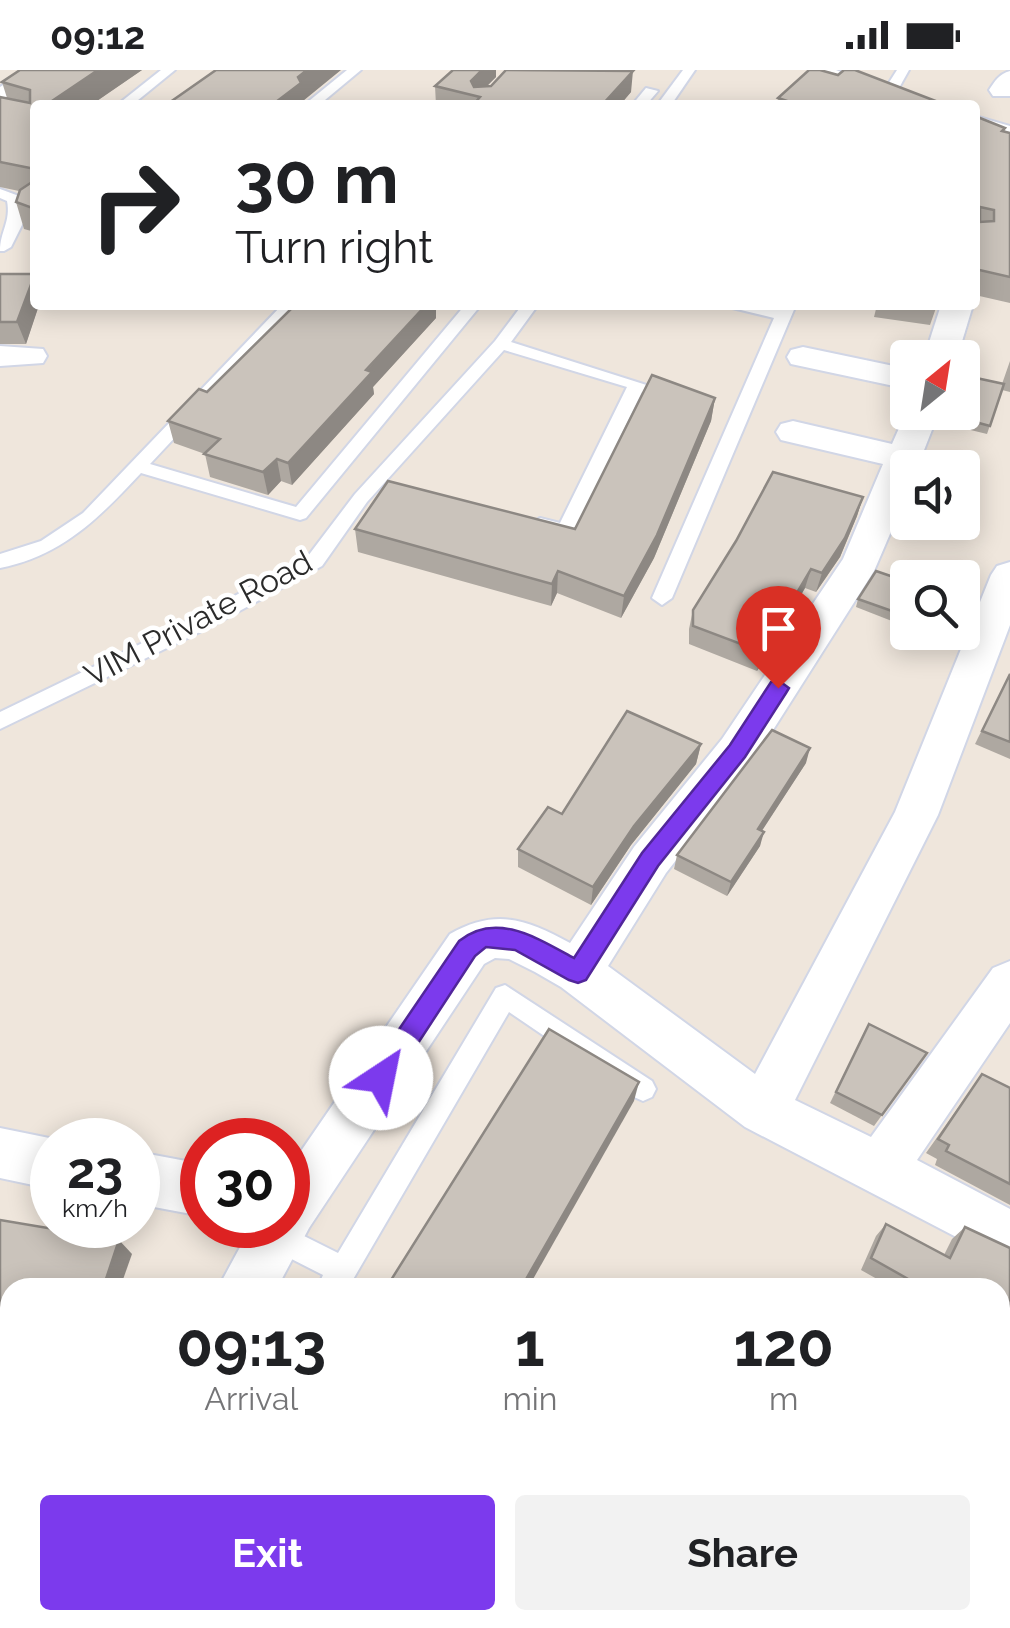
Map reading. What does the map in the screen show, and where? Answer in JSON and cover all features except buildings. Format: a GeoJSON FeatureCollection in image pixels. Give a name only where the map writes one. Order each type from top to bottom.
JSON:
{"type":"FeatureCollection","features":[{"type":"Feature","properties":{"kind":"street"},"geometry":{"type":"LineString","coordinates":[[0,98],[44,70]]}},
{"type":"Feature","properties":{"kind":"street"},"geometry":{"type":"LineString","coordinates":[[946,340],[955,310]]}},
{"type":"Feature","properties":{"kind":"street"},"geometry":{"type":"LineString","coordinates":[[803,357],[890,375]]}},
{"type":"Feature","properties":{"kind":"street"},"geometry":{"type":"LineString","coordinates":[[793,432],[890,455]]}},
{"type":"Feature","properties":{"kind":"street"},"geometry":{"type":"LineString","coordinates":[[578,972],[650,860],[737,751],[861,562],[890,492]]}},
{"type":"Feature","properties":{"kind":"street"},"geometry":{"type":"LineString","coordinates":[[764,1110],[916,815],[1010,575]]}},
{"type":"Feature","properties":{"kind":"street"},"geometry":{"type":"LineString","coordinates":[[310,1182],[467,949],[486,936],[503,937],[519,940],[578,972],[764,1110],[1010,1238]]}},
{"type":"Feature","properties":{"kind":"street"},"geometry":{"type":"LineString","coordinates":[[880,1170],[1010,983]]}},
{"type":"Feature","properties":{"kind":"street"},"geometry":{"type":"LineString","coordinates":[[0,1153],[30,1159]]}},
{"type":"Feature","properties":{"kind":"street"},"geometry":{"type":"LineString","coordinates":[[252,1278],[269,1248]]}},
{"type":"Feature","properties":{"kind":"lane"},"geometry":{"type":"LineString","coordinates":[[130,100],[169,70]]}},
{"type":"Feature","properties":{"kind":"lane"},"geometry":{"type":"LineString","coordinates":[[318,100],[355,70]]}},
{"type":"Feature","properties":{"kind":"lane"},"geometry":{"type":"LineString","coordinates":[[668,100],[689,70]]}},
{"type":"Feature","properties":{"kind":"lane"},"geometry":{"type":"LineString","coordinates":[[823,70],[897,94],[903,70]]}},
{"type":"Feature","properties":{"kind":"lane"},"geometry":{"type":"LineString","coordinates":[[643,100],[650,91]]}},
{"type":"Feature","properties":{"kind":"lane"},"geometry":{"type":"LineString","coordinates":[[980,121],[1010,130]]}},
{"type":"Feature","properties":{"kind":"lane"},"geometry":{"type":"LineString","coordinates":[[0,193],[14,198],[18,219],[4,247]]}},
{"type":"Feature","properties":{"kind":"lane"},"geometry":{"type":"LineString","coordinates":[[0,561],[25,557],[56,542],[89,517],[286,310]]}},
{"type":"Feature","properties":{"kind":"lane"},"geometry":{"type":"LineString","coordinates":[[138,466],[300,514],[470,310]]}},
{"type":"Feature","properties":{"kind":"lane","name":"VIM Private Road"},"geometry":{"type":"LineString","coordinates":[[0,721],[201,624],[315,562],[387,482],[526,310]]}},
{"type":"Feature","properties":{"kind":"lane"},"geometry":{"type":"LineString","coordinates":[[662,598],[732,413],[786,310]]}},
{"type":"Feature","properties":{"kind":"lane"},"geometry":{"type":"LineString","coordinates":[[502,344],[672,395]]}},
{"type":"Feature","properties":{"kind":"lane"},"geometry":{"type":"LineString","coordinates":[[528,521],[565,531],[637,385]]}},
{"type":"Feature","properties":{"kind":"lane"},"geometry":{"type":"LineString","coordinates":[[338,1278],[506,996],[643,1089]]}},
{"type":"Feature","properties":{"kind":"lane"},"geometry":{"type":"LineString","coordinates":[[310,1247],[336,1278]]}},
{"type":"Feature","properties":{"kind":"route"},"geometry":{"type":"LineString","coordinates":[[381,1078],[467,949],[478,940],[486,936],[519,940],[578,972],[650,860],[737,751],[778,688]]}}]}
